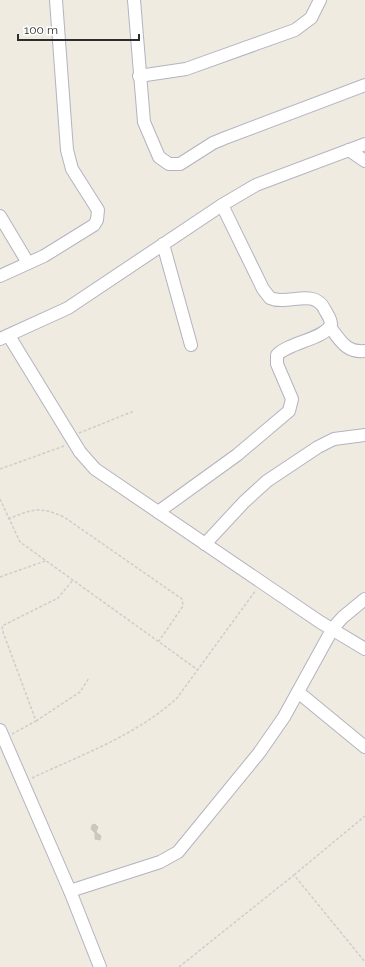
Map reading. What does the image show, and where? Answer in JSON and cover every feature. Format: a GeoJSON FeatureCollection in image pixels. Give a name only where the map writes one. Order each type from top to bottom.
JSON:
{"type":"FeatureCollection","features":[{"type":"Feature","properties":{"kind":"street"},"geometry":{"type":"LineString","coordinates":[[0,276],[44,256],[94,225],[98,216],[96,206],[72,169],[67,150],[56,0]]}},
{"type":"Feature","properties":{"kind":"street"},"geometry":{"type":"LineString","coordinates":[[134,0],[144,126],[159,156],[164,162],[174,165],[180,164],[212,143],[365,85]]}},
{"type":"Feature","properties":{"kind":"street"},"geometry":{"type":"LineString","coordinates":[[139,76],[186,69],[295,30],[312,18],[320,0]]}},
{"type":"Feature","properties":{"kind":"street"},"geometry":{"type":"LineString","coordinates":[[365,144],[256,185],[162,244],[68,308],[4,338],[80,452],[95,469],[320,622],[365,649]]}},
{"type":"Feature","properties":{"kind":"street"},"geometry":{"type":"LineString","coordinates":[[349,150],[365,161]]}},
{"type":"Feature","properties":{"kind":"street"},"geometry":{"type":"LineString","coordinates":[[158,512],[237,455],[289,411],[292,399],[277,364],[277,355],[285,348],[326,331],[330,327],[331,321],[324,307],[313,298],[282,301],[270,298],[263,289],[222,205]]}},
{"type":"Feature","properties":{"kind":"street"},"geometry":{"type":"LineString","coordinates":[[0,216],[28,263]]}},
{"type":"Feature","properties":{"kind":"street"},"geometry":{"type":"LineString","coordinates":[[162,244],[191,345]]}},
{"type":"Feature","properties":{"kind":"street"},"geometry":{"type":"LineString","coordinates":[[330,327],[345,348],[359,352],[365,351]]}},
{"type":"Feature","properties":{"kind":"street"},"geometry":{"type":"LineString","coordinates":[[205,544],[244,502],[267,481],[318,447],[334,439],[365,435]]}},
{"type":"Feature","properties":{"kind":"street"},"geometry":{"type":"LineString","coordinates":[[70,891],[160,862],[178,852],[259,753],[284,717],[332,628],[343,617],[365,600]]}},
{"type":"Feature","properties":{"kind":"street"},"geometry":{"type":"LineString","coordinates":[[298,692],[365,747]]}},
{"type":"Feature","properties":{"kind":"street"},"geometry":{"type":"LineString","coordinates":[[2,734],[70,891],[100,967]]}},
{"type":"Feature","properties":{"kind":"path"},"geometry":{"type":"LineString","coordinates":[[0,469],[72,440],[134,412]]}},
{"type":"Feature","properties":{"kind":"path"},"geometry":{"type":"LineString","coordinates":[[0,499],[20,542],[198,670]]}},
{"type":"Feature","properties":{"kind":"path"},"geometry":{"type":"LineString","coordinates":[[8,519],[39,509],[49,510],[64,517],[182,599],[182,606],[158,642]]}},
{"type":"Feature","properties":{"kind":"path"},"geometry":{"type":"LineString","coordinates":[[0,577],[46,561]]}},
{"type":"Feature","properties":{"kind":"path"},"geometry":{"type":"LineString","coordinates":[[36,721],[2,626],[58,598],[73,580]]}},
{"type":"Feature","properties":{"kind":"path"},"geometry":{"type":"LineString","coordinates":[[23,783],[138,728],[162,712],[177,698],[261,582]]}},
{"type":"Feature","properties":{"kind":"path"},"geometry":{"type":"LineString","coordinates":[[2,734],[36,721],[80,692],[89,678]]}},
{"type":"Feature","properties":{"kind":"path"},"geometry":{"type":"LineString","coordinates":[[179,967],[365,816]]}},
{"type":"Feature","properties":{"kind":"path"},"geometry":{"type":"LineString","coordinates":[[294,875],[365,962]]}},
{"type":"Feature","properties":{"kind":"building"},"geometry":{"type":"Polygon","coordinates":[[[95,824],[98,827],[96,832],[101,836],[100,840],[95,839],[95,833],[91,829],[92,825],[95,824]]]}}]}
